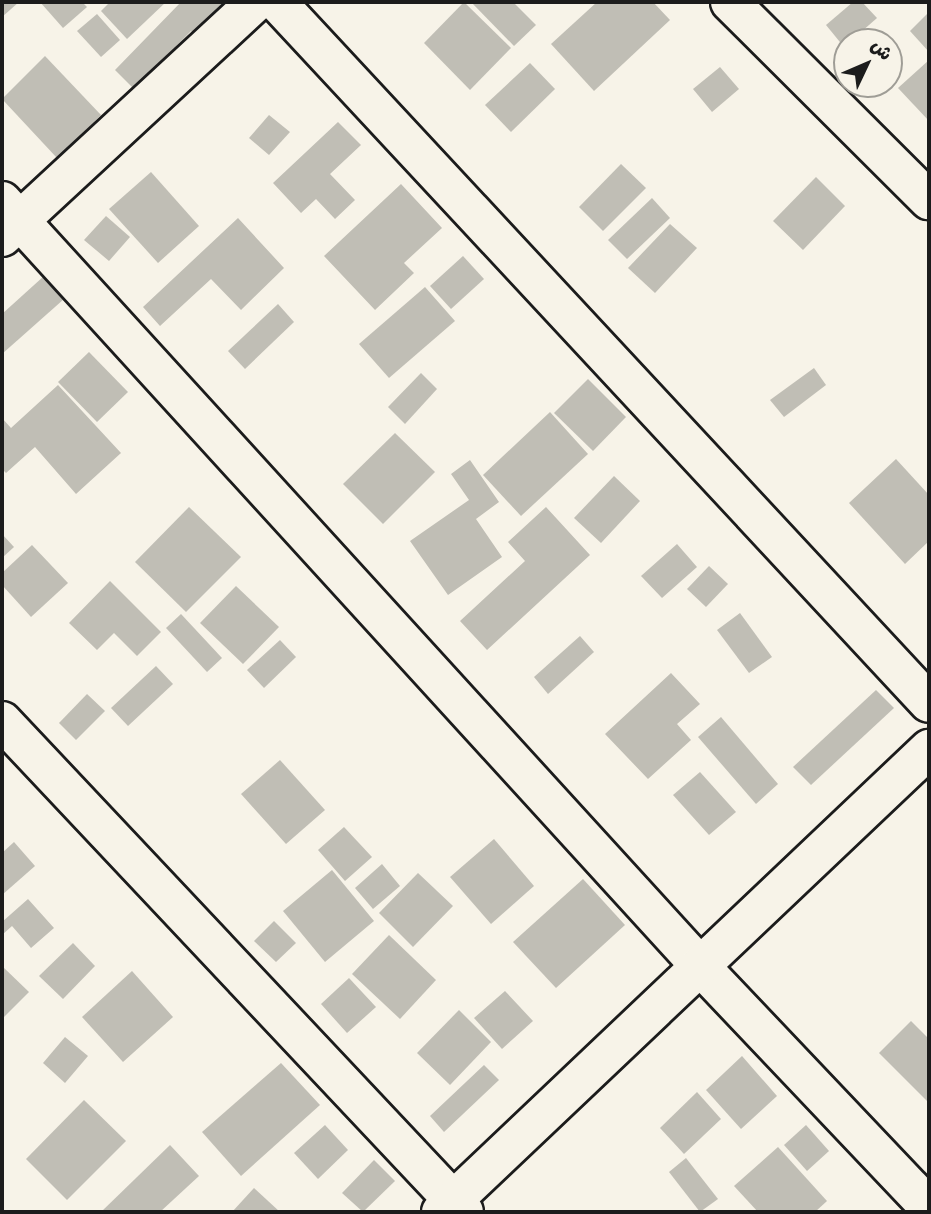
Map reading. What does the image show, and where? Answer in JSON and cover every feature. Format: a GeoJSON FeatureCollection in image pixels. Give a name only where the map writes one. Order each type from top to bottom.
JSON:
{"type":"FeatureCollection","features":[{"type":"Feature","properties":{"kind":"street"},"geometry":{"type":"LineString","coordinates":[[256,2],[8,219],[700,966],[929,1207]]}},
{"type":"Feature","properties":{"kind":"street"},"geometry":{"type":"LineString","coordinates":[[277,2],[929,703]]}},
{"type":"Feature","properties":{"kind":"street"},"geometry":{"type":"LineString","coordinates":[[730,2],[929,200]]}},
{"type":"Feature","properties":{"kind":"street"},"geometry":{"type":"LineString","coordinates":[[2,721],[453,1208],[700,966],[929,749]]}},
{"type":"Feature","properties":{"kind":"building"},"geometry":{"type":"Polygon","coordinates":[[[2,2],[19,2],[2,17],[2,2]]]}},
{"type":"Feature","properties":{"kind":"building"},"geometry":{"type":"Polygon","coordinates":[[[40,2],[82,2],[87,7],[63,28],[40,2]]]}},
{"type":"Feature","properties":{"kind":"building"},"geometry":{"type":"Polygon","coordinates":[[[110,2],[166,2],[127,39],[101,11],[110,2]]]}},
{"type":"Feature","properties":{"kind":"building"},"geometry":{"type":"Polygon","coordinates":[[[181,2],[234,2],[208,48],[191,31],[134,89],[115,70],[181,2]]]}},
{"type":"Feature","properties":{"kind":"building"},"geometry":{"type":"Polygon","coordinates":[[[464,2],[511,48],[470,90],[424,43],[464,2]]]}},
{"type":"Feature","properties":{"kind":"building"},"geometry":{"type":"Polygon","coordinates":[[[471,2],[513,2],[536,25],[514,46],[471,2]]]}},
{"type":"Feature","properties":{"kind":"building"},"geometry":{"type":"Polygon","coordinates":[[[597,2],[653,2],[670,20],[594,91],[551,44],[597,2]]]}},
{"type":"Feature","properties":{"kind":"building"},"geometry":{"type":"Polygon","coordinates":[[[853,2],[862,2],[877,18],[866,28],[833,28],[833,34],[826,25],[853,2]]]}},
{"type":"Feature","properties":{"kind":"building"},"geometry":{"type":"Polygon","coordinates":[[[929,12],[929,52],[910,31],[929,12]]]}},
{"type":"Feature","properties":{"kind":"building"},"geometry":{"type":"Polygon","coordinates":[[[97,14],[120,40],[101,57],[77,31],[97,14]]]}},
{"type":"Feature","properties":{"kind":"building"},"geometry":{"type":"Polygon","coordinates":[[[45,56],[101,115],[57,158],[2,99],[45,56]]]}},
{"type":"Feature","properties":{"kind":"building"},"geometry":{"type":"Polygon","coordinates":[[[929,60],[929,121],[903,93],[903,83],[929,60]]]}},
{"type":"Feature","properties":{"kind":"building"},"geometry":{"type":"Polygon","coordinates":[[[530,63],[555,89],[511,132],[485,105],[530,63]]]}},
{"type":"Feature","properties":{"kind":"building"},"geometry":{"type":"Polygon","coordinates":[[[720,67],[739,89],[712,112],[693,89],[720,67]]]}},
{"type":"Feature","properties":{"kind":"building"},"geometry":{"type":"Polygon","coordinates":[[[269,115],[290,132],[269,155],[249,138],[269,115]]]}},
{"type":"Feature","properties":{"kind":"building"},"geometry":{"type":"Polygon","coordinates":[[[338,122],[361,145],[330,174],[355,200],[335,219],[316,199],[301,213],[273,183],[338,122]]]}},
{"type":"Feature","properties":{"kind":"building"},"geometry":{"type":"Polygon","coordinates":[[[621,164],[646,188],[603,231],[579,207],[621,164]]]}},
{"type":"Feature","properties":{"kind":"building"},"geometry":{"type":"Polygon","coordinates":[[[151,172],[199,226],[158,263],[109,209],[151,172]]]}},
{"type":"Feature","properties":{"kind":"building"},"geometry":{"type":"Polygon","coordinates":[[[816,177],[845,206],[803,250],[773,221],[816,177]]]}},
{"type":"Feature","properties":{"kind":"building"},"geometry":{"type":"Polygon","coordinates":[[[401,184],[442,228],[404,263],[414,273],[375,310],[324,256],[401,184]]]}},
{"type":"Feature","properties":{"kind":"building"},"geometry":{"type":"Polygon","coordinates":[[[652,198],[670,218],[627,259],[608,240],[652,198]]]}},
{"type":"Feature","properties":{"kind":"building"},"geometry":{"type":"Polygon","coordinates":[[[106,216],[130,237],[109,261],[84,240],[106,216]]]}},
{"type":"Feature","properties":{"kind":"building"},"geometry":{"type":"Polygon","coordinates":[[[238,218],[284,268],[241,310],[211,279],[160,326],[143,307],[238,218]]]}},
{"type":"Feature","properties":{"kind":"building"},"geometry":{"type":"Polygon","coordinates":[[[670,224],[697,248],[655,293],[628,268],[670,224]]]}},
{"type":"Feature","properties":{"kind":"building"},"geometry":{"type":"Polygon","coordinates":[[[463,256],[484,279],[451,309],[430,286],[463,256]]]}},
{"type":"Feature","properties":{"kind":"building"},"geometry":{"type":"Polygon","coordinates":[[[44,276],[64,299],[2,354],[2,314],[44,276]]]}},
{"type":"Feature","properties":{"kind":"building"},"geometry":{"type":"Polygon","coordinates":[[[425,287],[455,321],[389,378],[359,344],[425,287]]]}},
{"type":"Feature","properties":{"kind":"building"},"geometry":{"type":"Polygon","coordinates":[[[278,304],[294,322],[245,369],[228,351],[278,304]]]}},
{"type":"Feature","properties":{"kind":"building"},"geometry":{"type":"Polygon","coordinates":[[[89,352],[128,392],[97,422],[58,382],[89,352]]]}},
{"type":"Feature","properties":{"kind":"building"},"geometry":{"type":"Polygon","coordinates":[[[814,368],[826,385],[784,417],[770,400],[814,368]]]}},
{"type":"Feature","properties":{"kind":"building"},"geometry":{"type":"Polygon","coordinates":[[[421,373],[437,389],[405,424],[388,407],[421,373]]]}},
{"type":"Feature","properties":{"kind":"building"},"geometry":{"type":"Polygon","coordinates":[[[588,379],[626,417],[593,451],[554,413],[588,379]]]}},
{"type":"Feature","properties":{"kind":"building"},"geometry":{"type":"Polygon","coordinates":[[[58,385],[121,453],[76,494],[35,447],[6,473],[2,469],[2,418],[11,428],[58,385]]]}},
{"type":"Feature","properties":{"kind":"building"},"geometry":{"type":"Polygon","coordinates":[[[550,412],[588,454],[521,516],[483,475],[550,412]]]}},
{"type":"Feature","properties":{"kind":"building"},"geometry":{"type":"Polygon","coordinates":[[[395,433],[435,472],[383,524],[343,484],[395,433]]]}},
{"type":"Feature","properties":{"kind":"building"},"geometry":{"type":"Polygon","coordinates":[[[896,459],[929,495],[929,541],[905,564],[849,503],[896,459]]]}},
{"type":"Feature","properties":{"kind":"building"},"geometry":{"type":"Polygon","coordinates":[[[470,460],[499,502],[476,519],[502,557],[448,595],[410,541],[469,500],[451,474],[470,460]]]}},
{"type":"Feature","properties":{"kind":"building"},"geometry":{"type":"Polygon","coordinates":[[[614,476],[640,501],[601,543],[574,518],[614,476]]]}},
{"type":"Feature","properties":{"kind":"building"},"geometry":{"type":"Polygon","coordinates":[[[189,507],[241,557],[186,612],[135,562],[189,507]]]}},
{"type":"Feature","properties":{"kind":"building"},"geometry":{"type":"Polygon","coordinates":[[[546,507],[590,555],[487,650],[460,621],[525,561],[508,542],[546,507]]]}},
{"type":"Feature","properties":{"kind":"building"},"geometry":{"type":"Polygon","coordinates":[[[2,534],[14,547],[2,558],[2,534]]]}},
{"type":"Feature","properties":{"kind":"building"},"geometry":{"type":"Polygon","coordinates":[[[677,544],[697,567],[662,598],[641,576],[677,544]]]}},
{"type":"Feature","properties":{"kind":"building"},"geometry":{"type":"Polygon","coordinates":[[[32,545],[68,583],[31,617],[2,585],[2,573],[32,545]]]}},
{"type":"Feature","properties":{"kind":"building"},"geometry":{"type":"Polygon","coordinates":[[[709,566],[728,584],[706,607],[687,589],[709,566]]]}},
{"type":"Feature","properties":{"kind":"building"},"geometry":{"type":"Polygon","coordinates":[[[110,581],[161,632],[137,656],[114,633],[97,650],[69,623],[110,581]]]}},
{"type":"Feature","properties":{"kind":"building"},"geometry":{"type":"Polygon","coordinates":[[[236,586],[279,627],[243,664],[200,623],[236,586]]]}},
{"type":"Feature","properties":{"kind":"building"},"geometry":{"type":"Polygon","coordinates":[[[740,613],[772,657],[749,673],[717,630],[740,613]]]}},
{"type":"Feature","properties":{"kind":"building"},"geometry":{"type":"Polygon","coordinates":[[[181,614],[222,658],[207,672],[166,628],[181,614]]]}},
{"type":"Feature","properties":{"kind":"building"},"geometry":{"type":"Polygon","coordinates":[[[580,636],[594,652],[548,694],[534,677],[580,636]]]}},
{"type":"Feature","properties":{"kind":"building"},"geometry":{"type":"Polygon","coordinates":[[[280,640],[296,657],[264,688],[247,670],[280,640]]]}},
{"type":"Feature","properties":{"kind":"building"},"geometry":{"type":"Polygon","coordinates":[[[156,666],[173,684],[128,726],[111,708],[156,666]]]}},
{"type":"Feature","properties":{"kind":"building"},"geometry":{"type":"Polygon","coordinates":[[[671,673],[700,704],[677,724],[691,740],[648,779],[605,734],[671,673]]]}},
{"type":"Feature","properties":{"kind":"building"},"geometry":{"type":"Polygon","coordinates":[[[876,690],[894,708],[811,785],[793,767],[876,690]]]}},
{"type":"Feature","properties":{"kind":"building"},"geometry":{"type":"Polygon","coordinates":[[[87,694],[105,711],[76,740],[59,723],[87,694]]]}},
{"type":"Feature","properties":{"kind":"building"},"geometry":{"type":"Polygon","coordinates":[[[721,717],[778,784],[756,804],[698,737],[721,717]]]}},
{"type":"Feature","properties":{"kind":"building"},"geometry":{"type":"Polygon","coordinates":[[[280,760],[325,810],[286,844],[241,794],[280,760]]]}},
{"type":"Feature","properties":{"kind":"building"},"geometry":{"type":"Polygon","coordinates":[[[700,772],[736,812],[709,835],[673,795],[700,772]]]}},
{"type":"Feature","properties":{"kind":"building"},"geometry":{"type":"Polygon","coordinates":[[[344,827],[372,857],[345,881],[318,850],[344,827]]]}},
{"type":"Feature","properties":{"kind":"building"},"geometry":{"type":"Polygon","coordinates":[[[494,839],[534,886],[491,924],[450,877],[494,839]]]}},
{"type":"Feature","properties":{"kind":"building"},"geometry":{"type":"Polygon","coordinates":[[[14,842],[35,866],[2,895],[2,853],[14,842]]]}},
{"type":"Feature","properties":{"kind":"building"},"geometry":{"type":"Polygon","coordinates":[[[382,864],[400,886],[373,909],[355,888],[382,864]]]}},
{"type":"Feature","properties":{"kind":"building"},"geometry":{"type":"Polygon","coordinates":[[[332,870],[374,921],[325,962],[283,911],[332,870]]]}},
{"type":"Feature","properties":{"kind":"building"},"geometry":{"type":"Polygon","coordinates":[[[418,873],[453,906],[413,947],[379,913],[418,873]]]}},
{"type":"Feature","properties":{"kind":"building"},"geometry":{"type":"Polygon","coordinates":[[[583,879],[625,925],[556,988],[513,942],[583,879]]]}},
{"type":"Feature","properties":{"kind":"building"},"geometry":{"type":"Polygon","coordinates":[[[28,899],[54,928],[31,948],[12,926],[2,935],[2,922],[28,899]]]}},
{"type":"Feature","properties":{"kind":"building"},"geometry":{"type":"Polygon","coordinates":[[[274,921],[296,943],[276,962],[254,941],[274,921]]]}},
{"type":"Feature","properties":{"kind":"building"},"geometry":{"type":"Polygon","coordinates":[[[389,935],[436,980],[400,1019],[352,974],[389,935]]]}},
{"type":"Feature","properties":{"kind":"building"},"geometry":{"type":"Polygon","coordinates":[[[73,943],[95,966],[63,999],[39,976],[73,943]]]}},
{"type":"Feature","properties":{"kind":"building"},"geometry":{"type":"Polygon","coordinates":[[[2,966],[29,992],[3,1018],[2,1016],[2,966]]]}},
{"type":"Feature","properties":{"kind":"building"},"geometry":{"type":"Polygon","coordinates":[[[132,971],[173,1017],[123,1062],[82,1017],[132,971]]]}},
{"type":"Feature","properties":{"kind":"building"},"geometry":{"type":"Polygon","coordinates":[[[349,978],[376,1007],[347,1033],[321,1004],[349,978]]]}},
{"type":"Feature","properties":{"kind":"building"},"geometry":{"type":"Polygon","coordinates":[[[505,991],[533,1021],[502,1049],[474,1018],[505,991]]]}},
{"type":"Feature","properties":{"kind":"building"},"geometry":{"type":"Polygon","coordinates":[[[459,1010],[491,1042],[450,1085],[417,1053],[459,1010]]]}},
{"type":"Feature","properties":{"kind":"building"},"geometry":{"type":"Polygon","coordinates":[[[911,1021],[929,1039],[929,1103],[879,1053],[911,1021]]]}},
{"type":"Feature","properties":{"kind":"building"},"geometry":{"type":"Polygon","coordinates":[[[65,1037],[88,1056],[65,1083],[43,1063],[65,1037]]]}},
{"type":"Feature","properties":{"kind":"building"},"geometry":{"type":"Polygon","coordinates":[[[742,1056],[777,1096],[741,1129],[706,1090],[742,1056]]]}},
{"type":"Feature","properties":{"kind":"building"},"geometry":{"type":"Polygon","coordinates":[[[281,1063],[320,1105],[241,1176],[202,1132],[281,1063]]]}},
{"type":"Feature","properties":{"kind":"building"},"geometry":{"type":"Polygon","coordinates":[[[484,1065],[499,1080],[444,1132],[430,1116],[484,1065]]]}},
{"type":"Feature","properties":{"kind":"building"},"geometry":{"type":"Polygon","coordinates":[[[697,1092],[721,1119],[684,1154],[660,1128],[697,1092]]]}},
{"type":"Feature","properties":{"kind":"building"},"geometry":{"type":"Polygon","coordinates":[[[84,1100],[126,1141],[67,1200],[26,1159],[84,1100]]]}},
{"type":"Feature","properties":{"kind":"building"},"geometry":{"type":"Polygon","coordinates":[[[325,1125],[348,1150],[318,1179],[294,1153],[325,1125]]]}},
{"type":"Feature","properties":{"kind":"building"},"geometry":{"type":"Polygon","coordinates":[[[806,1125],[829,1151],[807,1171],[784,1145],[806,1125]]]}},
{"type":"Feature","properties":{"kind":"building"},"geometry":{"type":"Polygon","coordinates":[[[170,1145],[199,1176],[160,1212],[101,1212],[170,1145]]]}},
{"type":"Feature","properties":{"kind":"building"},"geometry":{"type":"Polygon","coordinates":[[[778,1147],[827,1201],[815,1212],[758,1212],[734,1186],[778,1147]]]}},
{"type":"Feature","properties":{"kind":"building"},"geometry":{"type":"Polygon","coordinates":[[[686,1158],[718,1199],[700,1212],[669,1172],[686,1158]]]}},
{"type":"Feature","properties":{"kind":"building"},"geometry":{"type":"Polygon","coordinates":[[[374,1160],[395,1181],[363,1212],[342,1193],[374,1160]]]}},
{"type":"Feature","properties":{"kind":"building"},"geometry":{"type":"Polygon","coordinates":[[[254,1188],[280,1212],[232,1212],[254,1188]]]}}]}
